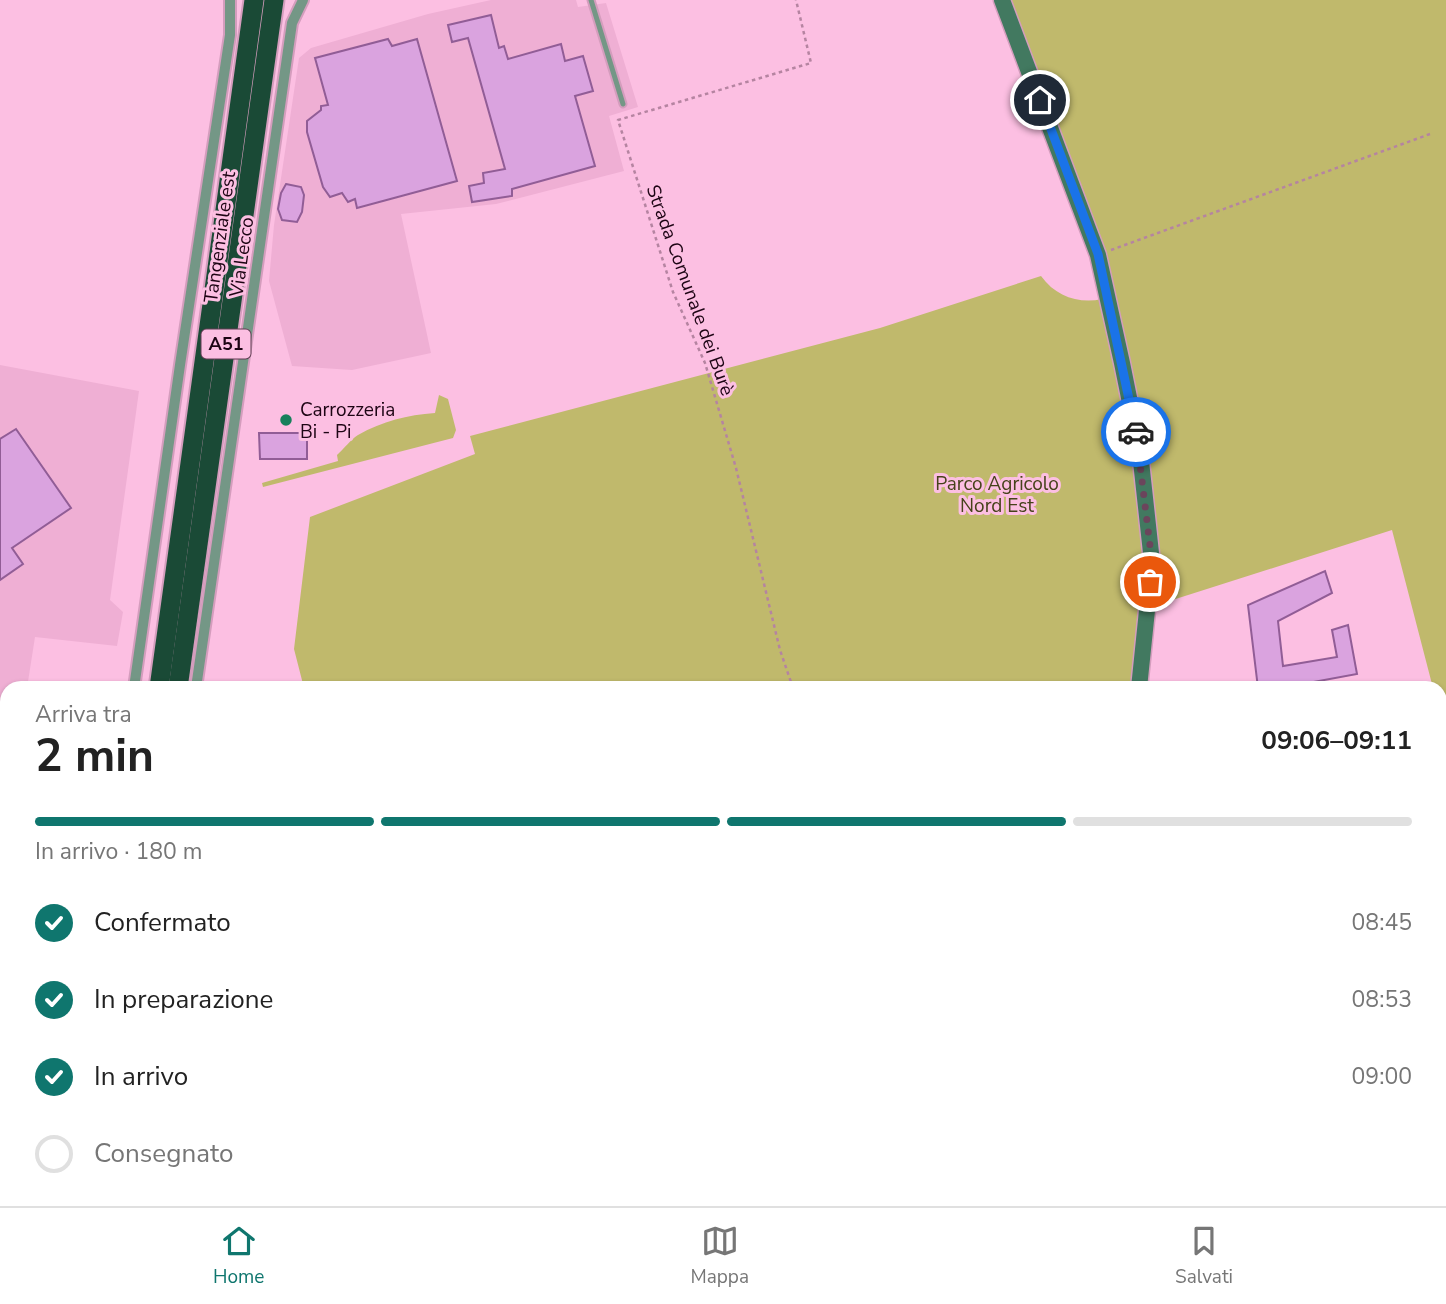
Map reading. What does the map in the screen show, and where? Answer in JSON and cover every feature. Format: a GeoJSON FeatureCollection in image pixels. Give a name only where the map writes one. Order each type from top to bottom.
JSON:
{"type":"FeatureCollection","features":[{"type":"Feature","properties":{"kind":"highway","name":"Tangenziale est"},"geometry":{"type":"LineString","coordinates":[[160,681],[254,0]]}},
{"type":"Feature","properties":{"kind":"highway","name":"Tangenziale est"},"geometry":{"type":"LineString","coordinates":[[179,681],[274,0]]}},
{"type":"Feature","properties":{"kind":"street"},"geometry":{"type":"LineString","coordinates":[[135,681],[230,35],[230,0]]}},
{"type":"Feature","properties":{"kind":"street","name":"Via Lecco"},"geometry":{"type":"LineString","coordinates":[[197,681],[292,23],[303,0]]}},
{"type":"Feature","properties":{"kind":"street"},"geometry":{"type":"LineString","coordinates":[[1002,0],[1098,254],[1140,452],[1152,562],[1140,681]]}},
{"type":"Feature","properties":{"kind":"lane"},"geometry":{"type":"LineString","coordinates":[[591,0],[624,104]]}},
{"type":"Feature","properties":{"kind":"path","name":"Strada Comunale dei Burè"},"geometry":{"type":"LineString","coordinates":[[791,681],[780,650],[736,468],[705,363],[673,292],[618,120],[811,63],[796,0]]}},
{"type":"Feature","properties":{"kind":"path"},"geometry":{"type":"LineString","coordinates":[[1098,254],[1430,134]]}},
{"type":"Feature","properties":{"kind":"shaded area"},"geometry":{"type":"Polygon","coordinates":[[[491,0],[576,0],[578,7],[606,3],[638,107],[609,116],[624,171],[496,204],[401,214],[431,353],[352,370],[292,366],[269,281],[274,225],[299,58],[311,48],[428,14],[491,0]]]}},
{"type":"Feature","properties":{"kind":"shaded area"},"geometry":{"type":"Polygon","coordinates":[[[0,365],[139,391],[110,600],[123,612],[117,646],[35,637],[28,681],[0,681],[0,365]]]}},
{"type":"Feature","properties":{"kind":"green space","name":"Parco Agricolo Nord Est"},"geometry":{"type":"Polygon","coordinates":[[[1007,0],[1446,0],[1446,681],[1431,681],[1392,530],[1163,603],[1155,610],[1146,681],[302,681],[294,649],[310,517],[475,454],[470,436],[880,328],[1041,276],[1056,291],[1075,299],[1095,300],[1116,295],[1107,257],[1007,0]]]}},
{"type":"Feature","properties":{"kind":"green space"},"geometry":{"type":"Polygon","coordinates":[[[439,395],[448,399],[456,430],[453,438],[263,487],[262,483],[338,461],[337,455],[352,439],[386,422],[435,413],[439,395]]]}},
{"type":"Feature","properties":{"kind":"building"},"geometry":{"type":"Polygon","coordinates":[[[491,15],[499,48],[504,46],[508,59],[561,44],[565,61],[583,56],[593,91],[575,96],[595,166],[512,189],[512,196],[472,202],[469,186],[484,183],[483,173],[505,169],[468,38],[452,42],[448,25],[491,15]]]}},
{"type":"Feature","properties":{"kind":"building"},"geometry":{"type":"Polygon","coordinates":[[[388,39],[392,46],[417,39],[457,181],[357,208],[355,199],[348,202],[342,193],[330,197],[323,187],[307,132],[307,121],[321,110],[321,106],[328,105],[315,58],[388,39]]]}},
{"type":"Feature","properties":{"kind":"building"},"geometry":{"type":"Polygon","coordinates":[[[286,184],[301,187],[304,195],[302,212],[297,222],[282,220],[278,209],[286,184]]]}},
{"type":"Feature","properties":{"kind":"building"},"geometry":{"type":"Polygon","coordinates":[[[16,429],[71,508],[12,548],[23,564],[0,580],[0,439],[16,429]]]}},
{"type":"Feature","properties":{"kind":"building"},"geometry":{"type":"Polygon","coordinates":[[[259,433],[307,433],[307,459],[260,459],[259,433]]]}},
{"type":"Feature","properties":{"kind":"building"},"geometry":{"type":"Polygon","coordinates":[[[1325,571],[1332,593],[1278,621],[1283,666],[1337,657],[1332,630],[1348,625],[1357,674],[1319,681],[1257,681],[1248,605],[1325,571]]]}},
{"type":"Feature","properties":{"kind":"way so far"},"geometry":{"type":"LineString","coordinates":[[1136,432],[1147,508],[1152,562],[1150,582]]}},
{"type":"Feature","properties":{"kind":"place","name":"Carrozzeria Bi - Pi"},"geometry":{"type":"Point","coordinates":[286,420]}},
{"type":"Feature","properties":{"kind":"route"},"geometry":{"type":"LineString","coordinates":[[1040,100],[1098,254],[1136,432]]}}]}
